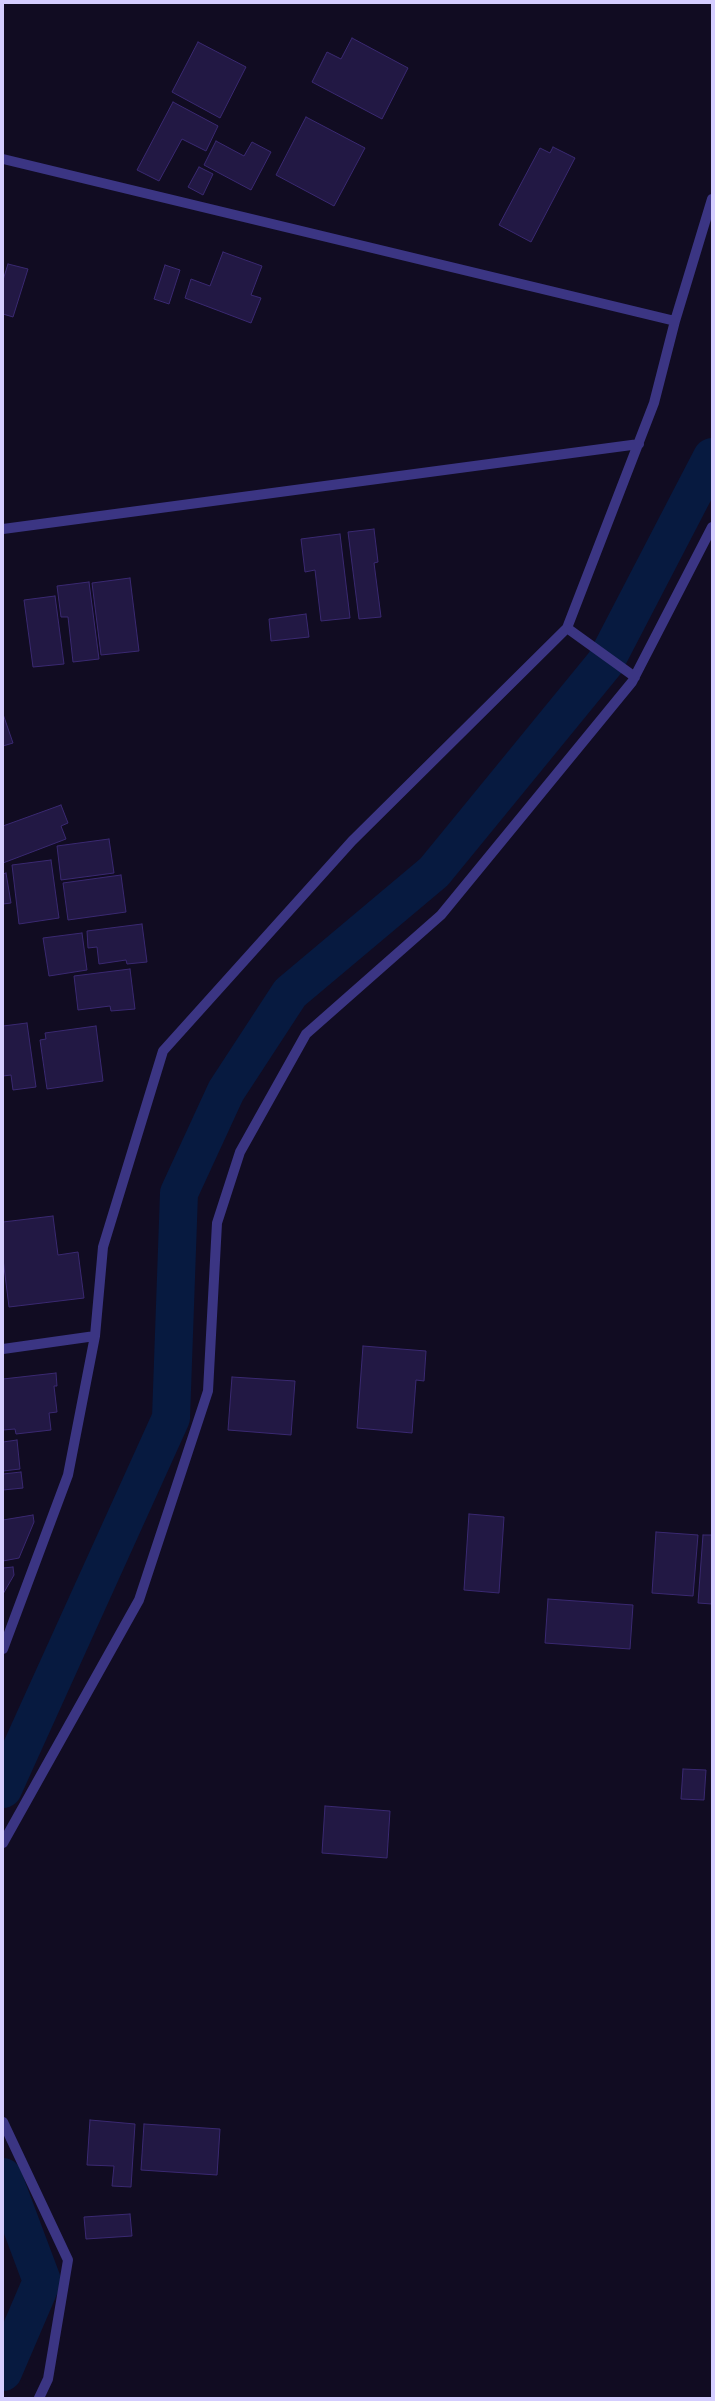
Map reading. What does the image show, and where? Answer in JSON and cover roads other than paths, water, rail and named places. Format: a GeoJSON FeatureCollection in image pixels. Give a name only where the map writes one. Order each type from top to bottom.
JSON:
{"type":"FeatureCollection","features":[{"type":"Feature","properties":{"kind":"street"},"geometry":{"type":"LineString","coordinates":[[3,158],[675,321]]}},
{"type":"Feature","properties":{"kind":"street"},"geometry":{"type":"LineString","coordinates":[[3,1649],[68,1476],[95,1336],[103,1247],[163,1051],[352,841],[567,628],[654,403],[675,321],[712,199]]}},
{"type":"Feature","properties":{"kind":"street"},"geometry":{"type":"LineString","coordinates":[[3,529],[639,444]]}},
{"type":"Feature","properties":{"kind":"street"},"geometry":{"type":"LineString","coordinates":[[3,1843],[139,1600],[208,1392],[217,1223],[240,1152],[306,1034],[441,915],[635,677],[712,527]]}},
{"type":"Feature","properties":{"kind":"street"},"geometry":{"type":"LineString","coordinates":[[567,628],[635,677]]}},
{"type":"Feature","properties":{"kind":"street"},"geometry":{"type":"LineString","coordinates":[[3,1349],[95,1336]]}},
{"type":"Feature","properties":{"kind":"street"},"geometry":{"type":"LineString","coordinates":[[3,2122],[68,2260],[48,2379],[39,2398]]}},
{"type":"Feature","properties":{"kind":"waterway"},"geometry":{"type":"LineString","coordinates":[[3,1789],[171,1418],[179,1193],[226,1091],[290,993],[434,872],[605,663],[712,457]]}},
{"type":"Feature","properties":{"kind":"waterway"},"geometry":{"type":"LineString","coordinates":[[3,2177],[42,2281],[3,2372]]}}]}
